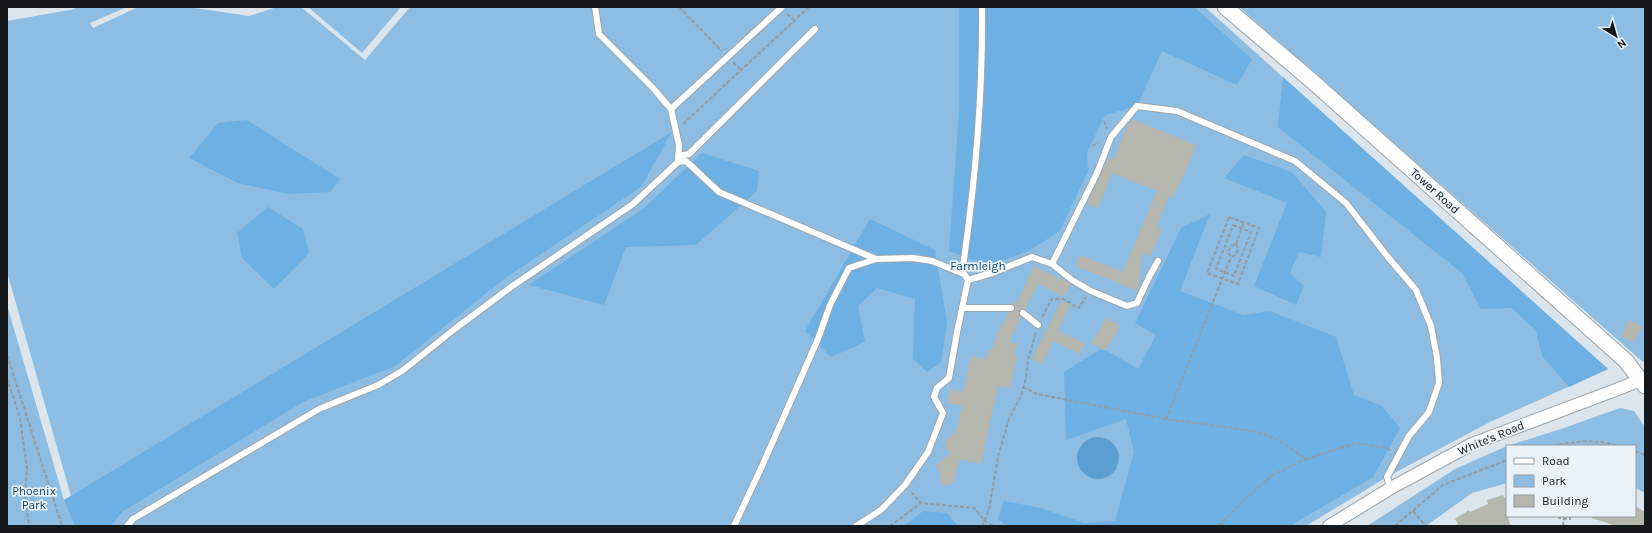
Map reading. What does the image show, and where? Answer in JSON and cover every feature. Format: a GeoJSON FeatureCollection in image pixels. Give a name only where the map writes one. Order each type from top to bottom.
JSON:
{"type":"FeatureCollection","features":[{"type":"Feature","properties":{"kind":"street","name":"Tower Road"},"geometry":{"type":"LineString","coordinates":[[1225,7],[1312,81],[1626,361],[1644,380]]}},
{"type":"Feature","properties":{"kind":"street","name":"White's Road"},"geometry":{"type":"LineString","coordinates":[[1329,526],[1391,488],[1472,444],[1644,380]]}},
{"type":"Feature","properties":{"kind":"lane"},"geometry":{"type":"LineString","coordinates":[[595,7],[599,34],[652,87],[671,109],[679,145],[678,159]]}},
{"type":"Feature","properties":{"kind":"lane"},"geometry":{"type":"LineString","coordinates":[[671,109],[782,7]]}},
{"type":"Feature","properties":{"kind":"lane"},"geometry":{"type":"LineString","coordinates":[[962,273],[977,157],[983,55],[982,7]]}},
{"type":"Feature","properties":{"kind":"lane"},"geometry":{"type":"LineString","coordinates":[[127,526],[132,519],[319,409],[378,385],[402,372],[456,328],[511,287],[633,204],[678,159],[689,154],[815,29]]}},
{"type":"Feature","properties":{"kind":"lane"},"geometry":{"type":"LineString","coordinates":[[1052,264],[1097,173],[1111,137],[1136,106],[1177,111],[1295,162],[1346,203],[1387,256],[1416,290],[1431,326],[1437,358],[1439,383],[1429,412],[1409,436],[1386,477],[1391,488]]}},
{"type":"Feature","properties":{"kind":"lane"},"geometry":{"type":"LineString","coordinates":[[678,159],[686,161],[719,192],[876,259]]}},
{"type":"Feature","properties":{"kind":"lane"},"geometry":{"type":"LineString","coordinates":[[968,280],[992,273],[1032,257],[1052,264],[1072,280],[1091,291],[1127,306],[1136,303],[1158,261]]}},
{"type":"Feature","properties":{"kind":"lane"},"geometry":{"type":"LineString","coordinates":[[734,526],[818,339],[830,305],[849,268],[876,259],[913,258],[932,261],[962,273],[968,280]]}},
{"type":"Feature","properties":{"kind":"lane"},"geometry":{"type":"LineString","coordinates":[[856,526],[881,510],[905,486],[928,452],[944,413],[934,397],[937,388],[950,378],[957,332],[968,280]]}},
{"type":"Feature","properties":{"kind":"lane"},"geometry":{"type":"LineString","coordinates":[[962,308],[1011,308]]}},
{"type":"Feature","properties":{"kind":"lane"},"geometry":{"type":"LineString","coordinates":[[1023,313],[1038,325]]}},
{"type":"Feature","properties":{"kind":"path"},"geometry":{"type":"LineString","coordinates":[[679,7],[741,70]]}},
{"type":"Feature","properties":{"kind":"path"},"geometry":{"type":"LineString","coordinates":[[680,126],[809,7]]}},
{"type":"Feature","properties":{"kind":"path"},"geometry":{"type":"LineString","coordinates":[[1229,216],[1244,222],[1259,228],[1238,284],[1207,273],[1229,216]]}},
{"type":"Feature","properties":{"kind":"path"},"geometry":{"type":"LineString","coordinates":[[1166,419],[1222,278],[1231,257],[1236,255],[1238,249],[1236,244],[1244,222]]}},
{"type":"Feature","properties":{"kind":"path"},"geometry":{"type":"LineString","coordinates":[[1233,225],[1251,232],[1234,276],[1216,269],[1224,247],[1233,225]]}},
{"type":"Feature","properties":{"kind":"path"},"geometry":{"type":"LineString","coordinates":[[1229,249],[1231,246],[1236,244]]}},
{"type":"Feature","properties":{"kind":"path"},"geometry":{"type":"LineString","coordinates":[[1224,247],[1229,249]]}},
{"type":"Feature","properties":{"kind":"path"},"geometry":{"type":"LineString","coordinates":[[1229,249],[1228,252],[1231,257]]}},
{"type":"Feature","properties":{"kind":"path"},"geometry":{"type":"LineString","coordinates":[[1237,252],[1242,254]]}},
{"type":"Feature","properties":{"kind":"path"},"geometry":{"type":"LineString","coordinates":[[982,526],[990,510],[998,457],[1009,419],[1024,388],[1028,360],[1038,325],[1052,299],[1063,299],[1079,308],[1091,291]]}},
{"type":"Feature","properties":{"kind":"path"},"geometry":{"type":"LineString","coordinates":[[7,355],[62,526]]}},
{"type":"Feature","properties":{"kind":"path"},"geometry":{"type":"LineString","coordinates":[[7,378],[20,418],[27,468],[25,494],[29,526]]}},
{"type":"Feature","properties":{"kind":"path"},"geometry":{"type":"LineString","coordinates":[[1024,388],[1038,394],[1166,419],[1254,431],[1279,440],[1306,459]]}},
{"type":"Feature","properties":{"kind":"path"},"geometry":{"type":"LineString","coordinates":[[1567,444],[1595,441],[1614,445]]}},
{"type":"Feature","properties":{"kind":"path"},"geometry":{"type":"LineString","coordinates":[[1220,526],[1245,499],[1273,475],[1306,459],[1357,443],[1387,448],[1397,457]]}},
{"type":"Feature","properties":{"kind":"path"},"geometry":{"type":"LineString","coordinates":[[1395,526],[1443,485],[1506,460]]}},
{"type":"Feature","properties":{"kind":"path"},"geometry":{"type":"LineString","coordinates":[[905,486],[921,503],[974,508],[985,521],[994,526]]}},
{"type":"Feature","properties":{"kind":"path"},"geometry":{"type":"LineString","coordinates":[[890,526],[921,503]]}},
{"type":"Feature","properties":{"kind":"path"},"geometry":{"type":"LineString","coordinates":[[1413,511],[1426,526]]}},
{"type":"Feature","properties":{"kind":"path"},"geometry":{"type":"LineString","coordinates":[[1559,517],[1570,517]]}},
{"type":"Feature","properties":{"kind":"path"},"geometry":{"type":"LineString","coordinates":[[1563,526],[1564,518]]}},
{"type":"Feature","properties":{"kind":"green space","name":"Farmleigh"},"geometry":{"type":"Polygon","coordinates":[[[74,7],[127,7],[90,23],[93,28],[138,7],[188,7],[249,16],[277,7],[301,7],[365,60],[410,7],[1205,7],[1608,369],[1490,422],[1387,477],[1306,526],[7,526],[7,305],[64,500],[71,496],[7,272],[7,21],[75,9],[74,7]]]}},
{"type":"Feature","properties":{"kind":"green space"},"geometry":{"type":"Polygon","coordinates":[[[308,7],[401,7],[362,53],[308,7]]]}},
{"type":"Feature","properties":{"kind":"green space"},"geometry":{"type":"Polygon","coordinates":[[[1239,7],[1645,7],[1645,361],[1643,362],[1239,7]]]}},
{"type":"Feature","properties":{"kind":"green space"},"geometry":{"type":"Polygon","coordinates":[[[1620,408],[1634,411],[1645,427],[1645,493],[1636,488],[1636,445],[1510,445],[1620,408]]]}},
{"type":"Feature","properties":{"kind":"green space"},"geometry":{"type":"Polygon","coordinates":[[[1506,446],[1506,483],[1472,493],[1426,526],[1367,526],[1455,469],[1506,446]]]}},
{"type":"Feature","properties":{"kind":"shaded area"},"geometry":{"type":"Polygon","coordinates":[[[959,7],[1194,7],[1252,59],[1237,85],[1162,51],[1137,106],[1105,115],[1087,152],[1088,172],[1059,232],[1028,251],[989,266],[949,251],[959,112],[959,7]]]}},
{"type":"Feature","properties":{"kind":"shaded area"},"geometry":{"type":"Polygon","coordinates":[[[1283,77],[1608,369],[1569,387],[1542,356],[1536,331],[1512,308],[1481,309],[1462,273],[1278,127],[1283,77]]]}},
{"type":"Feature","properties":{"kind":"shaded area"},"geometry":{"type":"Polygon","coordinates":[[[247,120],[340,179],[330,192],[289,194],[238,183],[189,158],[218,123],[247,120]]]}},
{"type":"Feature","properties":{"kind":"shaded area"},"geometry":{"type":"Polygon","coordinates":[[[672,132],[641,187],[504,279],[395,366],[303,402],[122,512],[111,526],[75,526],[64,500],[672,132]]]}},
{"type":"Feature","properties":{"kind":"shaded area"},"geometry":{"type":"Polygon","coordinates":[[[702,153],[759,171],[757,191],[696,245],[626,247],[604,305],[529,285],[643,209],[702,153]]]}},
{"type":"Feature","properties":{"kind":"shaded area"},"geometry":{"type":"Polygon","coordinates":[[[1244,155],[1292,172],[1326,212],[1321,257],[1299,252],[1290,273],[1304,286],[1296,305],[1254,286],[1287,203],[1224,178],[1244,155]]]}},
{"type":"Feature","properties":{"kind":"shaded area"},"geometry":{"type":"Polygon","coordinates":[[[268,207],[303,229],[309,253],[274,289],[242,258],[237,233],[268,207]]]}},
{"type":"Feature","properties":{"kind":"shaded area"},"geometry":{"type":"Polygon","coordinates":[[[1210,214],[1180,291],[1243,315],[1270,311],[1336,337],[1354,395],[1382,406],[1400,428],[1373,477],[1290,526],[1007,526],[998,519],[1004,501],[1041,508],[1084,523],[1115,521],[1134,452],[1126,419],[1066,440],[1064,372],[1102,348],[1138,369],[1156,335],[1135,323],[1181,228],[1210,214]]]}},
{"type":"Feature","properties":{"kind":"shaded area"},"geometry":{"type":"Polygon","coordinates":[[[870,219],[935,250],[947,323],[941,362],[927,372],[913,359],[915,299],[877,288],[858,306],[865,342],[831,357],[805,331],[870,219]]]}},
{"type":"Feature","properties":{"kind":"shaded area"},"geometry":{"type":"Polygon","coordinates":[[[1098,437],[1113,443],[1119,458],[1113,473],[1098,479],[1083,473],[1077,458],[1083,443],[1098,437]]]}},
{"type":"Feature","properties":{"kind":"shaded area"},"geometry":{"type":"Polygon","coordinates":[[[923,511],[947,513],[958,526],[904,526],[923,511]]]}},
{"type":"Feature","properties":{"kind":"building"},"geometry":{"type":"Polygon","coordinates":[[[1132,119],[1196,145],[1182,180],[1173,198],[1169,196],[1156,227],[1162,230],[1150,256],[1142,253],[1138,291],[1075,266],[1080,255],[1123,272],[1157,191],[1112,173],[1098,208],[1087,204],[1108,158],[1113,160],[1128,124],[1132,119]]]}},
{"type":"Feature","properties":{"kind":"building"},"geometry":{"type":"Polygon","coordinates":[[[1034,266],[1071,284],[1064,297],[1038,284],[1025,309],[1019,311],[1021,317],[1009,342],[1018,343],[1014,356],[1017,356],[1010,389],[998,386],[981,464],[959,459],[954,481],[949,485],[943,485],[940,482],[941,476],[936,465],[950,453],[945,447],[946,440],[956,431],[962,406],[947,403],[950,389],[963,392],[971,356],[986,359],[988,350],[992,351],[997,334],[1009,312],[1013,312],[1015,310],[1015,306],[1013,304],[1014,300],[1017,303],[1034,266]]]}},
{"type":"Feature","properties":{"kind":"building"},"geometry":{"type":"Polygon","coordinates":[[[1061,301],[1071,305],[1058,330],[1085,344],[1080,354],[1053,341],[1042,364],[1032,359],[1061,301]]]}},
{"type":"Feature","properties":{"kind":"building"},"geometry":{"type":"Polygon","coordinates":[[[1106,318],[1120,326],[1105,351],[1091,343],[1106,318]]]}},
{"type":"Feature","properties":{"kind":"building"},"geometry":{"type":"Polygon","coordinates":[[[1629,320],[1642,327],[1633,343],[1621,336],[1629,320]]]}},
{"type":"Feature","properties":{"kind":"building"},"geometry":{"type":"Polygon","coordinates":[[[1503,495],[1504,498],[1506,497],[1506,517],[1507,517],[1511,526],[1459,526],[1455,519],[1469,510],[1470,512],[1488,504],[1487,500],[1503,495]]]}},
{"type":"Feature","properties":{"kind":"building"},"geometry":{"type":"Polygon","coordinates":[[[1636,507],[1645,512],[1645,526],[1616,526],[1592,518],[1636,517],[1636,507]]]}},
{"type":"Feature","properties":{"kind":"park label","name":"Phoenix Park"},"geometry":{"type":"Point","coordinates":[34,498]}}]}
